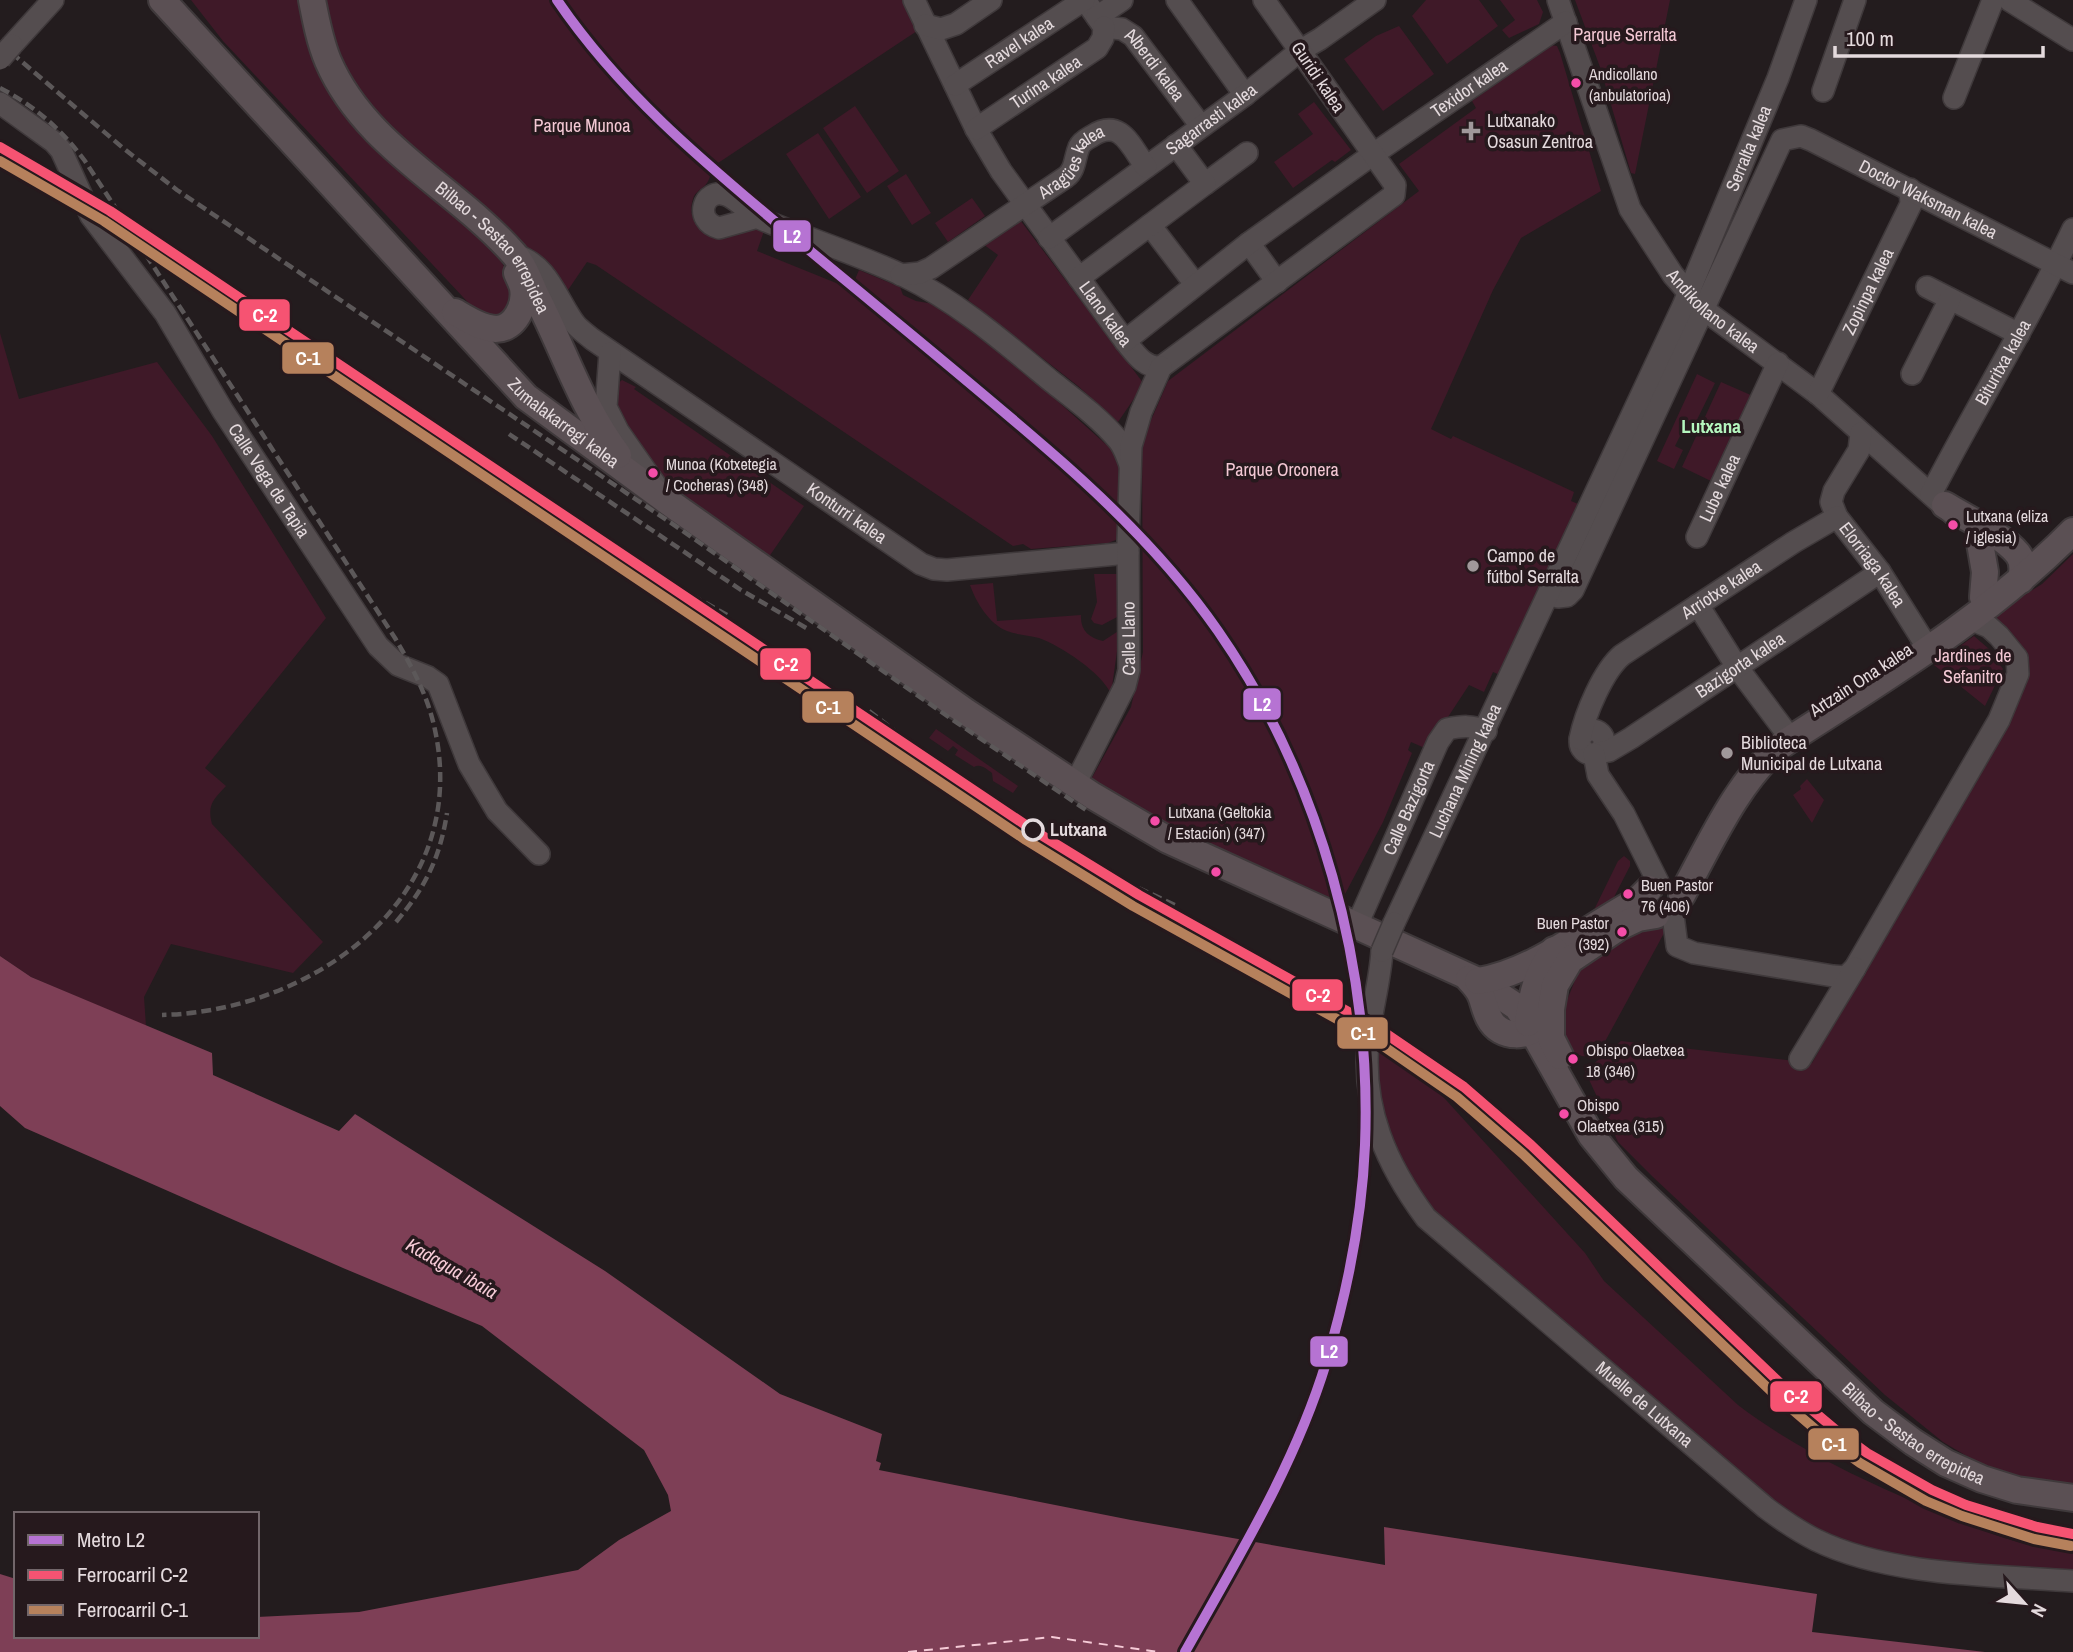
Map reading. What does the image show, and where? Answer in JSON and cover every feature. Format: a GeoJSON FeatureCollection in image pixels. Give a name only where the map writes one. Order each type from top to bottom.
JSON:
{"type":"FeatureCollection","features":[{"type":"Feature","properties":{"kind":"main road","name":"Zumalakarregi kalea"},"geometry":{"type":"LineString","coordinates":[[162,0],[526,397],[674,500],[966,712],[1075,784],[1168,840],[1472,979],[1503,990],[1539,1023]]}},
{"type":"Feature","properties":{"kind":"main road","name":"Bilbao - Sestao errepidea"},"geometry":{"type":"LineString","coordinates":[[312,0],[328,60],[344,93],[365,120],[415,167],[479,217],[512,251],[542,307],[586,407],[621,459],[674,500]]}},
{"type":"Feature","properties":{"kind":"main road"},"geometry":{"type":"LineString","coordinates":[[443,306],[478,324],[497,329],[512,323],[521,309],[523,289],[512,251]]}},
{"type":"Feature","properties":{"kind":"main road"},"geometry":{"type":"LineString","coordinates":[[1938,500],[1992,543],[2018,554],[2018,575]]}},
{"type":"Feature","properties":{"kind":"main road"},"geometry":{"type":"LineString","coordinates":[[1992,543],[2043,547],[2067,536]]}},
{"type":"Feature","properties":{"kind":"main road","name":"Artzain Ona kalea"},"geometry":{"type":"LineString","coordinates":[[1472,979],[1496,979],[1562,954],[1637,901],[1666,901],[1755,769],[1787,735],[1926,645],[2067,536]]}},
{"type":"Feature","properties":{"kind":"main road"},"geometry":{"type":"LineString","coordinates":[[1977,608],[1992,543]]}},
{"type":"Feature","properties":{"kind":"main road"},"geometry":{"type":"LineString","coordinates":[[1539,1023],[1531,995],[1542,968],[1562,954]]}},
{"type":"Feature","properties":{"kind":"main road","name":"Bilbao - Sestao errepidea"},"geometry":{"type":"LineString","coordinates":[[1539,1023],[1626,1178],[1873,1412],[1913,1442],[1982,1479],[2017,1490],[2073,1498]]}},
{"type":"Feature","properties":{"kind":"street"},"geometry":{"type":"LineString","coordinates":[[6,52],[52,0]]}},
{"type":"Feature","properties":{"kind":"street","name":"Llano kalea"},"geometry":{"type":"LineString","coordinates":[[914,0],[976,129],[1025,206],[1125,341],[1143,362],[1152,368],[1161,367]]}},
{"type":"Feature","properties":{"kind":"street"},"geometry":{"type":"LineString","coordinates":[[925,24],[941,29],[956,23],[991,0]]}},
{"type":"Feature","properties":{"kind":"street"},"geometry":{"type":"LineString","coordinates":[[1093,11],[1122,0]]}},
{"type":"Feature","properties":{"kind":"street"},"geometry":{"type":"LineString","coordinates":[[1177,0],[1245,95]]}},
{"type":"Feature","properties":{"kind":"street","name":"Guridi kalea"},"geometry":{"type":"LineString","coordinates":[[1264,0],[1372,155]]}},
{"type":"Feature","properties":{"kind":"street","name":"Sagarrasti kalea"},"geometry":{"type":"LineString","coordinates":[[1049,237],[1245,95],[1301,50],[1375,0]]}},
{"type":"Feature","properties":{"kind":"street","name":"Andikollano kalea"},"geometry":{"type":"LineString","coordinates":[[1558,0],[1606,146],[1630,209],[1696,301],[1818,394],[1865,443],[1938,500]]}},
{"type":"Feature","properties":{"kind":"street","name":"Serralta kalea"},"geometry":{"type":"LineString","coordinates":[[1696,301],[1806,0]]}},
{"type":"Feature","properties":{"kind":"street"},"geometry":{"type":"LineString","coordinates":[[1823,91],[1856,0]]}},
{"type":"Feature","properties":{"kind":"street"},"geometry":{"type":"LineString","coordinates":[[1954,98],[1993,0]]}},
{"type":"Feature","properties":{"kind":"street"},"geometry":{"type":"LineString","coordinates":[[2009,0],[2073,40]]}},
{"type":"Feature","properties":{"kind":"street","name":"Ravel kalea"},"geometry":{"type":"LineString","coordinates":[[954,85],[1093,11]]}},
{"type":"Feature","properties":{"kind":"street","name":"Alberdi kalea"},"geometry":{"type":"LineString","coordinates":[[1093,11],[1133,36],[1201,127]]}},
{"type":"Feature","properties":{"kind":"street","name":"Turina kalea"},"geometry":{"type":"LineString","coordinates":[[976,129],[1097,47],[1103,38],[1093,11]]}},
{"type":"Feature","properties":{"kind":"street","name":"Texidor kalea"},"geometry":{"type":"LineString","coordinates":[[1125,341],[1249,243],[1566,22]]}},
{"type":"Feature","properties":{"kind":"street","name":"Calle Vega de Tapia"},"geometry":{"type":"LineString","coordinates":[[0,103],[48,137],[61,150],[91,216],[165,313],[223,411],[378,646],[398,665],[438,684],[469,764],[497,811],[539,855]]}},
{"type":"Feature","properties":{"kind":"street","name":"Aragües kalea"},"geometry":{"type":"LineString","coordinates":[[1025,206],[1070,174],[1082,142],[1105,129],[1121,133],[1146,167]]}},
{"type":"Feature","properties":{"kind":"street","name":"Doctor Waksman kalea"},"geometry":{"type":"LineString","coordinates":[[1782,140],[1801,136],[2065,269]]}},
{"type":"Feature","properties":{"kind":"street","name":"Serralta kalea"},"geometry":{"type":"LineString","coordinates":[[1696,301],[1782,140]]}},
{"type":"Feature","properties":{"kind":"street"},"geometry":{"type":"LineString","coordinates":[[1175,145],[1205,184]]}},
{"type":"Feature","properties":{"kind":"street"},"geometry":{"type":"LineString","coordinates":[[1079,278],[1247,153]]}},
{"type":"Feature","properties":{"kind":"street"},"geometry":{"type":"LineString","coordinates":[[1130,472],[1134,431],[1161,367],[1394,195],[1395,185],[1372,155]]}},
{"type":"Feature","properties":{"kind":"street","name":"Zopinpa kalea"},"geometry":{"type":"LineString","coordinates":[[1818,394],[1906,215],[1912,196],[1910,189]]}},
{"type":"Feature","properties":{"kind":"street"},"geometry":{"type":"LineString","coordinates":[[901,275],[920,273],[931,268],[1025,206]]}},
{"type":"Feature","properties":{"kind":"street"},"geometry":{"type":"LineString","coordinates":[[758,217],[901,275],[945,300],[1013,350],[1108,430],[1119,441],[1130,472]]}},
{"type":"Feature","properties":{"kind":"street"},"geometry":{"type":"LineString","coordinates":[[1150,225],[1195,284]]}},
{"type":"Feature","properties":{"kind":"street","name":"Bituritxa kalea"},"geometry":{"type":"LineString","coordinates":[[1938,500],[1968,424],[2019,334],[2065,269],[2073,229]]}},
{"type":"Feature","properties":{"kind":"street"},"geometry":{"type":"LineString","coordinates":[[1249,243],[1278,282]]}},
{"type":"Feature","properties":{"kind":"street","name":"Konturri kalea"},"geometry":{"type":"LineString","coordinates":[[512,251],[540,270],[576,325],[618,359],[921,564],[934,569],[971,568],[1128,553]]}},
{"type":"Feature","properties":{"kind":"street"},"geometry":{"type":"LineString","coordinates":[[931,268],[932,283],[945,300]]}},
{"type":"Feature","properties":{"kind":"street"},"geometry":{"type":"LineString","coordinates":[[1927,287],[2019,334]]}},
{"type":"Feature","properties":{"kind":"street"},"geometry":{"type":"LineString","coordinates":[[1912,374],[1950,299]]}},
{"type":"Feature","properties":{"kind":"street"},"geometry":{"type":"LineString","coordinates":[[1550,593],[1558,597],[1567,596],[1573,590],[1693,330],[1696,301]]}},
{"type":"Feature","properties":{"kind":"street","name":"Luchana Mining kalea"},"geometry":{"type":"LineString","coordinates":[[1382,951],[1678,315],[1696,301]]}},
{"type":"Feature","properties":{"kind":"street"},"geometry":{"type":"LineString","coordinates":[[1678,315],[1689,318],[1693,323],[1693,330]]}},
{"type":"Feature","properties":{"kind":"street"},"geometry":{"type":"LineString","coordinates":[[618,359],[618,368],[607,380],[606,407],[618,431],[674,500]]}},
{"type":"Feature","properties":{"kind":"street","name":"Lube kalea"},"geometry":{"type":"LineString","coordinates":[[1698,537],[1778,363]]}},
{"type":"Feature","properties":{"kind":"street"},"geometry":{"type":"LineString","coordinates":[[1108,430],[1123,430],[1139,417]]}},
{"type":"Feature","properties":{"kind":"street"},"geometry":{"type":"LineString","coordinates":[[1837,517],[1831,502],[1834,491],[1865,443]]}},
{"type":"Feature","properties":{"kind":"street","name":"Calle Llano"},"geometry":{"type":"LineString","coordinates":[[1075,784],[1127,678],[1130,657],[1130,472]]}},
{"type":"Feature","properties":{"kind":"street","name":"Elorriaga kalea"},"geometry":{"type":"LineString","coordinates":[[1837,517],[1880,572],[1926,645]]}},
{"type":"Feature","properties":{"kind":"street","name":"Arriotxe kalea"},"geometry":{"type":"LineString","coordinates":[[1591,748],[1583,726],[1613,663],[1794,542],[1837,517]]}},
{"type":"Feature","properties":{"kind":"street","name":"Bazigorta kalea"},"geometry":{"type":"LineString","coordinates":[[1591,748],[1609,751],[1632,738],[1880,572]]}},
{"type":"Feature","properties":{"kind":"street"},"geometry":{"type":"LineString","coordinates":[[1698,605],[1737,667],[1787,735]]}},
{"type":"Feature","properties":{"kind":"street"},"geometry":{"type":"LineString","coordinates":[[1800,1059],[1999,720],[2018,674],[2017,657],[1989,627],[1977,608]]}},
{"type":"Feature","properties":{"kind":"street","name":"Calle Bazigorta"},"geometry":{"type":"LineString","coordinates":[[1357,925],[1438,742],[1447,729],[1473,726],[1486,731]]}},
{"type":"Feature","properties":{"kind":"street"},"geometry":{"type":"LineString","coordinates":[[1591,748],[1598,775],[1624,814],[1666,901],[1677,946],[1694,953],[1833,976],[1846,977],[1855,968]]}},
{"type":"Feature","properties":{"kind":"street","name":"Muelle de Lutxana"},"geometry":{"type":"LineString","coordinates":[[1382,951],[1380,978],[1368,1040],[1368,1095],[1388,1159],[1426,1218],[1766,1508],[1818,1541],[1896,1566],[2073,1581]]}},
{"type":"Feature","properties":{"kind":"green space"},"geometry":{"type":"Polygon","coordinates":[[[191,0],[302,0],[311,48],[485,235],[516,286],[517,302],[500,318],[477,312],[223,41],[191,0]]]}},
{"type":"Feature","properties":{"kind":"green space","name":"Parque Munoa"},"geometry":{"type":"Polygon","coordinates":[[[324,0],[906,0],[920,29],[712,167],[708,181],[693,199],[691,207],[694,221],[708,235],[721,239],[746,228],[764,231],[757,251],[851,289],[859,270],[900,287],[903,295],[916,301],[934,304],[1025,372],[1119,456],[1118,539],[1108,543],[1031,549],[1023,544],[1013,546],[596,265],[587,262],[566,293],[538,265],[527,247],[483,207],[422,161],[341,78],[324,0]]]}},
{"type":"Feature","properties":{"kind":"green space"},"geometry":{"type":"Polygon","coordinates":[[[1426,0],[1479,0],[1498,26],[1447,64],[1412,16],[1426,0]]]}},
{"type":"Feature","properties":{"kind":"green space"},"geometry":{"type":"Polygon","coordinates":[[[1500,0],[1537,0],[1543,12],[1539,24],[1509,38],[1502,30],[1515,20],[1500,0]]]}},
{"type":"Feature","properties":{"kind":"green space","name":"Parque Serralta"},"geometry":{"type":"Polygon","coordinates":[[[1575,0],[1670,0],[1635,174],[1631,173],[1600,67],[1575,0]]]}},
{"type":"Feature","properties":{"kind":"green space"},"geometry":{"type":"Polygon","coordinates":[[[1399,26],[1434,74],[1383,111],[1344,59],[1376,36],[1399,26]]]}},
{"type":"Feature","properties":{"kind":"green space","name":"Parque Orconera"},"geometry":{"type":"Polygon","coordinates":[[[1550,45],[1557,46],[1560,53],[1601,191],[1521,238],[1493,290],[1431,429],[1451,439],[1453,436],[1574,492],[1571,501],[1583,506],[1505,677],[1493,672],[1484,692],[1469,685],[1427,749],[1411,742],[1408,750],[1412,753],[1383,822],[1344,896],[1338,901],[1180,830],[1089,783],[1131,707],[1143,652],[1142,441],[1168,381],[1419,191],[1399,164],[1476,108],[1472,101],[1550,45]]]}},
{"type":"Feature","properties":{"kind":"green space"},"geometry":{"type":"Polygon","coordinates":[[[1314,102],[1351,150],[1293,188],[1274,162],[1313,134],[1298,114],[1314,102]]]}},
{"type":"Feature","properties":{"kind":"green space"},"geometry":{"type":"Polygon","coordinates":[[[855,106],[899,171],[867,193],[823,128],[855,106]]]}},
{"type":"Feature","properties":{"kind":"green space"},"geometry":{"type":"Polygon","coordinates":[[[818,133],[861,197],[829,219],[786,154],[818,133]]]}},
{"type":"Feature","properties":{"kind":"green space"},"geometry":{"type":"Polygon","coordinates":[[[906,174],[931,213],[912,225],[887,186],[906,174]]]}},
{"type":"Feature","properties":{"kind":"green space"},"geometry":{"type":"Polygon","coordinates":[[[972,198],[985,216],[948,242],[935,223],[972,198]]]}},
{"type":"Feature","properties":{"kind":"green space"},"geometry":{"type":"Polygon","coordinates":[[[1020,220],[1144,384],[1118,422],[1078,386],[968,300],[998,255],[983,244],[1020,220]]]}},
{"type":"Feature","properties":{"kind":"green space"},"geometry":{"type":"Polygon","coordinates":[[[0,333],[19,399],[157,362],[212,436],[326,618],[205,768],[226,786],[212,803],[212,824],[323,942],[293,973],[171,944],[144,997],[146,1026],[31,977],[0,956],[0,333]]]}},
{"type":"Feature","properties":{"kind":"green space"},"geometry":{"type":"Polygon","coordinates":[[[1697,374],[1715,383],[1690,434],[1683,430],[1675,446],[1683,450],[1674,469],[1657,461],[1697,374]]]}},
{"type":"Feature","properties":{"kind":"green space"},"geometry":{"type":"Polygon","coordinates":[[[622,380],[636,387],[634,389],[804,506],[766,561],[674,492],[628,433],[616,411],[615,386],[622,380]]]}},
{"type":"Feature","properties":{"kind":"green space"},"geometry":{"type":"Polygon","coordinates":[[[1721,382],[1753,396],[1713,482],[1682,467],[1721,382]]]}},
{"type":"Feature","properties":{"kind":"green space"},"geometry":{"type":"Polygon","coordinates":[[[2073,554],[2073,1489],[2033,1482],[1987,1468],[1943,1442],[1885,1395],[1618,1142],[1585,1071],[1621,1041],[1812,1063],[2005,723],[2027,661],[2015,639],[1991,616],[2042,584],[2073,554]]]}},
{"type":"Feature","properties":{"kind":"green space"},"geometry":{"type":"Polygon","coordinates":[[[1094,574],[1117,574],[1119,616],[1102,625],[1091,619],[1097,602],[1094,574]]]}},
{"type":"Feature","properties":{"kind":"green space"},"geometry":{"type":"Polygon","coordinates":[[[993,583],[997,621],[1081,615],[1086,632],[1103,641],[1120,630],[1111,694],[1090,669],[1058,647],[1039,638],[1000,628],[994,623],[980,605],[970,585],[993,583]]]}},
{"type":"Feature","properties":{"kind":"green space","name":"Jardines de Sefanitro"},"geometry":{"type":"Polygon","coordinates":[[[1974,636],[1989,649],[2003,669],[1985,706],[1934,665],[1974,636]]]}},
{"type":"Feature","properties":{"kind":"green space"},"geometry":{"type":"Polygon","coordinates":[[[936,729],[1018,786],[1013,793],[993,781],[992,773],[986,768],[974,767],[955,755],[958,750],[953,746],[948,751],[929,738],[936,729]]]}},
{"type":"Feature","properties":{"kind":"green space"},"geometry":{"type":"Polygon","coordinates":[[[1807,779],[1824,800],[1812,823],[1793,795],[1807,779]]]}},
{"type":"Feature","properties":{"kind":"green space"},"geometry":{"type":"Polygon","coordinates":[[[1624,856],[1630,861],[1630,866],[1611,903],[1594,910],[1618,861],[1624,856]]]}},
{"type":"Feature","properties":{"kind":"green space"},"geometry":{"type":"Polygon","coordinates":[[[1663,920],[1669,924],[1602,1047],[1589,1056],[1577,1054],[1567,1048],[1560,1018],[1583,960],[1663,920]]]}},
{"type":"Feature","properties":{"kind":"green space"},"geometry":{"type":"Polygon","coordinates":[[[1365,1049],[1388,1053],[1426,1078],[1585,1253],[1604,1281],[1738,1405],[1806,1449],[1901,1496],[1998,1536],[2035,1547],[2073,1553],[2073,1581],[1896,1566],[1818,1541],[1405,1189],[1365,1049]]]}},
{"type":"Feature","properties":{"kind":"water","name":"Kadagua ibaia"},"geometry":{"type":"Polygon","coordinates":[[[0,956],[31,977],[212,1053],[213,1075],[339,1131],[355,1114],[605,1271],[780,1394],[882,1434],[876,1461],[881,1463],[879,1470],[1131,1520],[1385,1565],[1384,1527],[1817,1594],[1812,1632],[1985,1652],[0,1652],[0,1574],[14,1578],[14,1638],[259,1638],[259,1617],[359,1612],[578,1570],[619,1540],[671,1511],[668,1495],[644,1450],[482,1326],[25,1128],[0,1106],[0,956]]]}},
{"type":"Feature","properties":{"kind":"ferry route"},"geometry":{"type":"LineString","coordinates":[[908,1652],[1052,1637],[1158,1652]]}},
{"type":"Feature","properties":{"kind":"railway"},"geometry":{"type":"LineString","coordinates":[[0,43],[123,148],[177,190],[680,529],[1086,810]]}},
{"type":"Feature","properties":{"kind":"railway"},"geometry":{"type":"LineString","coordinates":[[0,88],[47,120],[85,161],[395,638],[424,694],[435,730],[440,790],[429,845],[405,893],[369,934],[325,967],[274,992],[219,1008],[162,1015]]}},
{"type":"Feature","properties":{"kind":"railway"},"geometry":{"type":"LineString","coordinates":[[509,434],[741,590],[808,629]]}},
{"type":"Feature","properties":{"kind":"railway"},"geometry":{"type":"LineString","coordinates":[[640,566],[727,615]]}},
{"type":"Feature","properties":{"kind":"railway"},"geometry":{"type":"LineString","coordinates":[[869,711],[968,787]]}},
{"type":"Feature","properties":{"kind":"railway"},"geometry":{"type":"LineString","coordinates":[[396,922],[430,872],[447,813]]}},
{"type":"Feature","properties":{"kind":"railway"},"geometry":{"type":"LineString","coordinates":[[1059,846],[1104,872],[1177,906]]}},
{"type":"Feature","properties":{"kind":"metro line","name":"L2"},"geometry":{"type":"LineString","coordinates":[[557,0],[608,66],[696,154],[1070,469],[1138,534],[1180,581],[1218,631],[1254,688],[1285,748],[1311,811],[1332,876],[1348,943],[1359,1010],[1365,1078],[1365,1145],[1357,1228],[1334,1337],[1298,1438],[1244,1547],[1185,1652]]}},
{"type":"Feature","properties":{"kind":"rail line","name":"C-2"},"geometry":{"type":"LineString","coordinates":[[0,147],[110,211],[1033,830],[1139,895],[1379,1029],[1464,1087],[1531,1145],[1781,1384],[1867,1453],[1932,1490],[1966,1505],[2037,1527],[2073,1534]]}},
{"type":"Feature","properties":{"kind":"rail line","name":"C-1"},"geometry":{"type":"LineString","coordinates":[[0,161],[104,221],[1026,840],[1133,906],[1373,1039],[1457,1097],[1523,1154],[1773,1393],[1829,1441],[1860,1463],[1926,1501],[1962,1516],[2034,1539],[2071,1546]]}},
{"type":"Feature","properties":{"kind":"place","name":"Andicollano (anbulatorioa)"},"geometry":{"type":"Point","coordinates":[1576,83]}},
{"type":"Feature","properties":{"kind":"place","name":"Lutxanako Osasun Zentroa"},"geometry":{"type":"Point","coordinates":[1471,131]}},
{"type":"Feature","properties":{"kind":"place","name":"Munoa (Kotxetegia / Cocheras) (348)"},"geometry":{"type":"Point","coordinates":[653,473]}},
{"type":"Feature","properties":{"kind":"place","name":"Lutxana (eliza / iglesia)"},"geometry":{"type":"Point","coordinates":[1953,525]}},
{"type":"Feature","properties":{"kind":"place","name":"Campo de fútbol Serralta"},"geometry":{"type":"Point","coordinates":[1473,566]}},
{"type":"Feature","properties":{"kind":"place","name":"Biblioteca Municipal de Lutxana"},"geometry":{"type":"Point","coordinates":[1727,753]}},
{"type":"Feature","properties":{"kind":"place","name":"Lutxana (Geltokia / Estación) (347)"},"geometry":{"type":"Point","coordinates":[1155,821]}},
{"type":"Feature","properties":{"kind":"place","name":"Lutxana"},"geometry":{"type":"Point","coordinates":[1033,830]}},
{"type":"Feature","properties":{"kind":"place","name":"Buen Pastor 76 (406)"},"geometry":{"type":"Point","coordinates":[1628,894]}},
{"type":"Feature","properties":{"kind":"place","name":"Buen Pastor (392)"},"geometry":{"type":"Point","coordinates":[1622,932]}},
{"type":"Feature","properties":{"kind":"place","name":"Obispo Olaetxea 18 (346)"},"geometry":{"type":"Point","coordinates":[1573,1059]}},
{"type":"Feature","properties":{"kind":"place","name":"Obispo Olaetxea (315)"},"geometry":{"type":"Point","coordinates":[1564,1114]}},
{"type":"Feature","properties":{"kind":"district","name":"Lutxana"},"geometry":{"type":"Point","coordinates":[1711,426]}}]}
